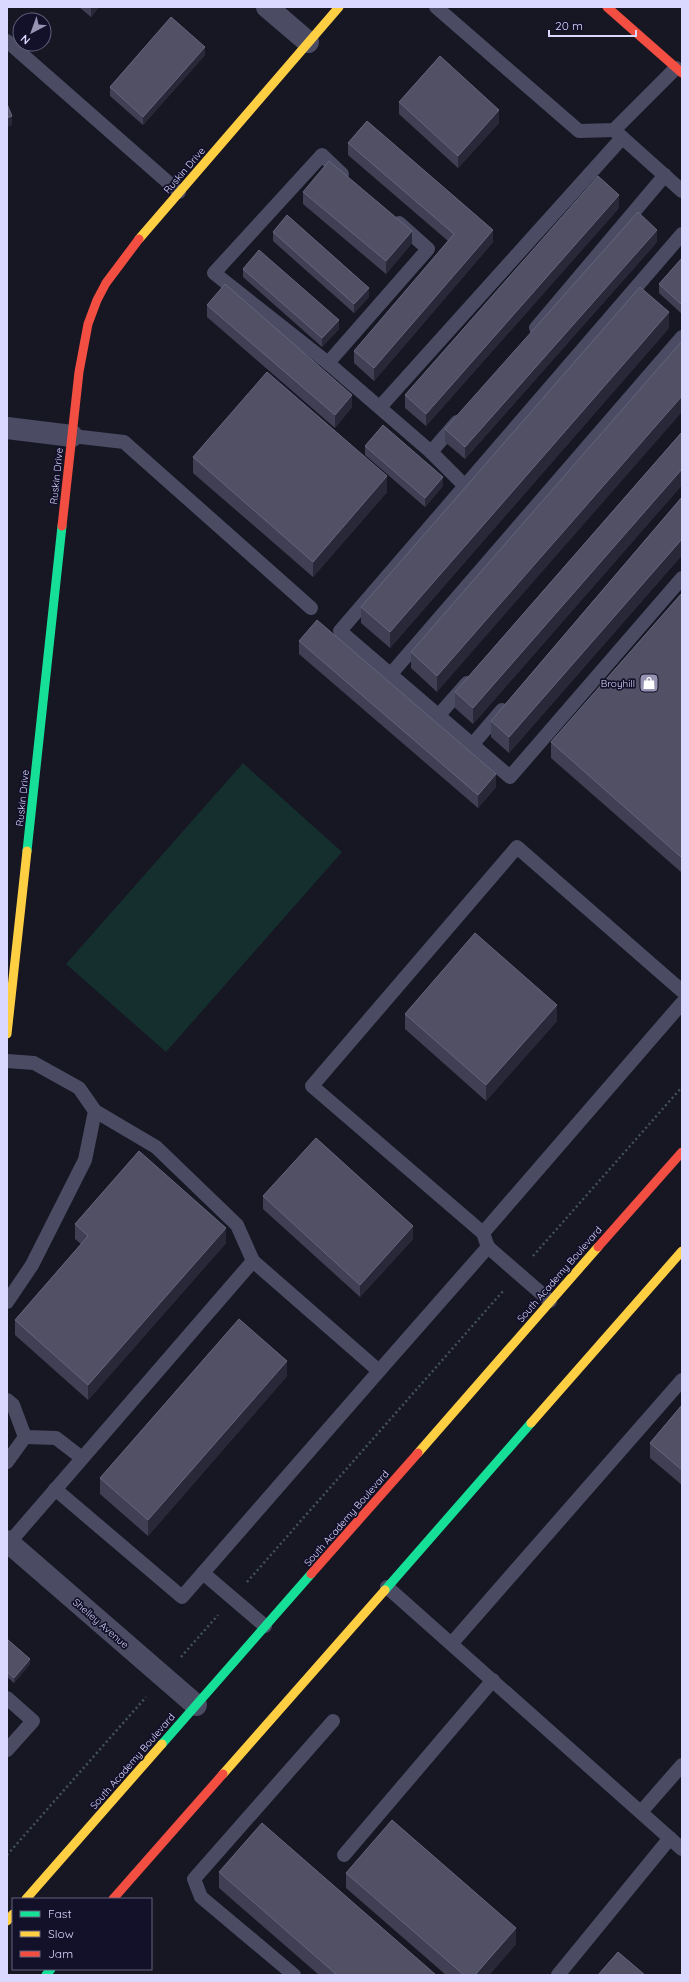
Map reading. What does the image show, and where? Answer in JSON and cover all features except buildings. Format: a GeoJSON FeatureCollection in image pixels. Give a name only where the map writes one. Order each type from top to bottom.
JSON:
{"type":"FeatureCollection","features":[{"type":"Feature","properties":{"kind":"main road","name":"Ruskin Drive"},"geometry":{"type":"LineString","coordinates":[[7,1034],[12,954],[72,436],[84,348],[93,310],[109,278],[134,245],[339,7]]}},
{"type":"Feature","properties":{"kind":"main road"},"geometry":{"type":"LineString","coordinates":[[607,7],[679,71]]}},
{"type":"Feature","properties":{"kind":"main road","name":"South Academy Boulevard"},"geometry":{"type":"LineString","coordinates":[[27,1898],[682,1152]]}},
{"type":"Feature","properties":{"kind":"main road"},"geometry":{"type":"LineString","coordinates":[[114,1898],[682,1251]]}},
{"type":"Feature","properties":{"kind":"street"},"geometry":{"type":"LineString","coordinates":[[267,7],[308,42]]}},
{"type":"Feature","properties":{"kind":"street"},"geometry":{"type":"LineString","coordinates":[[7,428],[72,436]]}},
{"type":"Feature","properties":{"kind":"street","name":"Shelley Avenue"},"geometry":{"type":"LineString","coordinates":[[8,1542],[196,1705]]}},
{"type":"Feature","properties":{"kind":"lane"},"geometry":{"type":"LineString","coordinates":[[436,7],[579,132],[618,134],[682,191]]}},
{"type":"Feature","properties":{"kind":"lane"},"geometry":{"type":"LineString","coordinates":[[7,41],[179,192]]}},
{"type":"Feature","properties":{"kind":"lane"},"geometry":{"type":"LineString","coordinates":[[380,407],[618,134],[679,71]]}},
{"type":"Feature","properties":{"kind":"lane"},"geometry":{"type":"LineString","coordinates":[[351,181],[322,155],[214,273],[328,363],[380,407],[431,452],[465,486]]}},
{"type":"Feature","properties":{"kind":"lane"},"geometry":{"type":"LineString","coordinates":[[528,338],[665,175]]}},
{"type":"Feature","properties":{"kind":"lane"},"geometry":{"type":"LineString","coordinates":[[328,363],[428,249],[387,212]]}},
{"type":"Feature","properties":{"kind":"lane"},"geometry":{"type":"LineString","coordinates":[[682,234],[340,631],[510,777],[682,578]]}},
{"type":"Feature","properties":{"kind":"lane"},"geometry":{"type":"LineString","coordinates":[[390,675],[682,337]]}},
{"type":"Feature","properties":{"kind":"lane"},"geometry":{"type":"LineString","coordinates":[[431,452],[467,410]]}},
{"type":"Feature","properties":{"kind":"lane"},"geometry":{"type":"LineString","coordinates":[[72,436],[124,442],[311,608]]}},
{"type":"Feature","properties":{"kind":"lane"},"geometry":{"type":"LineString","coordinates":[[438,716],[475,674]]}},
{"type":"Feature","properties":{"kind":"lane"},"geometry":{"type":"LineString","coordinates":[[472,745],[513,697]]}},
{"type":"Feature","properties":{"kind":"lane"},"geometry":{"type":"LineString","coordinates":[[550,1301],[488,1247],[483,1233],[312,1086],[517,847],[682,991]]}},
{"type":"Feature","properties":{"kind":"lane"},"geometry":{"type":"LineString","coordinates":[[483,1233],[682,1003]]}},
{"type":"Feature","properties":{"kind":"lane"},"geometry":{"type":"LineString","coordinates":[[7,1061],[34,1063],[79,1088],[95,1111],[156,1147],[237,1225],[253,1261],[379,1371]]}},
{"type":"Feature","properties":{"kind":"lane"},"geometry":{"type":"LineString","coordinates":[[7,1302],[32,1265],[85,1160],[95,1111]]}},
{"type":"Feature","properties":{"kind":"lane"},"geometry":{"type":"LineString","coordinates":[[55,1489],[182,1597],[488,1247]]}},
{"type":"Feature","properties":{"kind":"lane"},"geometry":{"type":"LineString","coordinates":[[8,1542],[253,1261]]}},
{"type":"Feature","properties":{"kind":"lane"},"geometry":{"type":"LineString","coordinates":[[452,1643],[682,1380]]}},
{"type":"Feature","properties":{"kind":"lane"},"geometry":{"type":"LineString","coordinates":[[7,1400],[13,1405],[25,1437]]}},
{"type":"Feature","properties":{"kind":"lane"},"geometry":{"type":"LineString","coordinates":[[25,1437],[56,1438],[82,1458]]}},
{"type":"Feature","properties":{"kind":"lane"},"geometry":{"type":"LineString","coordinates":[[7,1462],[25,1437]]}},
{"type":"Feature","properties":{"kind":"lane"},"geometry":{"type":"LineString","coordinates":[[203,1573],[265,1626]]}},
{"type":"Feature","properties":{"kind":"lane"},"geometry":{"type":"LineString","coordinates":[[387,1587],[682,1848]]}},
{"type":"Feature","properties":{"kind":"lane"},"geometry":{"type":"LineString","coordinates":[[344,1855],[493,1680]]}},
{"type":"Feature","properties":{"kind":"lane"},"geometry":{"type":"LineString","coordinates":[[7,1698],[33,1721],[7,1750]]}},
{"type":"Feature","properties":{"kind":"lane"},"geometry":{"type":"LineString","coordinates":[[294,1975],[201,1897],[194,1879],[333,1721]]}},
{"type":"Feature","properties":{"kind":"lane"},"geometry":{"type":"LineString","coordinates":[[642,1812],[682,1765]]}},
{"type":"Feature","properties":{"kind":"lane"},"geometry":{"type":"LineString","coordinates":[[558,1975],[670,1838]]}},
{"type":"Feature","properties":{"kind":"path"},"geometry":{"type":"LineString","coordinates":[[7,1855],[682,1087]]}},
{"type":"Feature","properties":{"kind":"green space"},"geometry":{"type":"Polygon","coordinates":[[[243,763],[342,852],[166,1052],[66,964],[243,763]]]}},
{"type":"Feature","properties":{"kind":"traffic: fast"},"geometry":{"type":"LineString","coordinates":[[27,851],[62,526]]}},
{"type":"Feature","properties":{"kind":"traffic: fast"},"geometry":{"type":"LineString","coordinates":[[385,1590],[531,1423]]}},
{"type":"Feature","properties":{"kind":"traffic: fast"},"geometry":{"type":"LineString","coordinates":[[162,1744],[311,1574]]}},
{"type":"Feature","properties":{"kind":"traffic: fast"},"geometry":{"type":"LineString","coordinates":[[46,1975],[50,1970]]}},
{"type":"Feature","properties":{"kind":"traffic: slow"},"geometry":{"type":"LineString","coordinates":[[139,239],[339,7]]}},
{"type":"Feature","properties":{"kind":"traffic: slow"},"geometry":{"type":"LineString","coordinates":[[7,1034],[27,851]]}},
{"type":"Feature","properties":{"kind":"traffic: slow"},"geometry":{"type":"LineString","coordinates":[[418,1453],[598,1247]]}},
{"type":"Feature","properties":{"kind":"traffic: slow"},"geometry":{"type":"LineString","coordinates":[[531,1423],[682,1251]]}},
{"type":"Feature","properties":{"kind":"traffic: slow"},"geometry":{"type":"LineString","coordinates":[[223,1774],[385,1590]]}},
{"type":"Feature","properties":{"kind":"traffic: slow"},"geometry":{"type":"LineString","coordinates":[[27,1898],[162,1744]]}},
{"type":"Feature","properties":{"kind":"traffic: slow"},"geometry":{"type":"LineString","coordinates":[[7,1921],[12,1915]]}},
{"type":"Feature","properties":{"kind":"traffic: jam"},"geometry":{"type":"LineString","coordinates":[[607,7],[682,73]]}},
{"type":"Feature","properties":{"kind":"traffic: jam"},"geometry":{"type":"LineString","coordinates":[[62,526],[79,372],[88,324],[97,300],[106,283],[139,239]]}},
{"type":"Feature","properties":{"kind":"traffic: jam"},"geometry":{"type":"LineString","coordinates":[[598,1247],[682,1152]]}},
{"type":"Feature","properties":{"kind":"traffic: jam"},"geometry":{"type":"LineString","coordinates":[[311,1574],[418,1453]]}},
{"type":"Feature","properties":{"kind":"traffic: jam"},"geometry":{"type":"LineString","coordinates":[[114,1898],[223,1774]]}},
{"type":"Feature","properties":{"kind":"place","name":"Broyhill"},"geometry":{"type":"Point","coordinates":[649,683]}}]}
